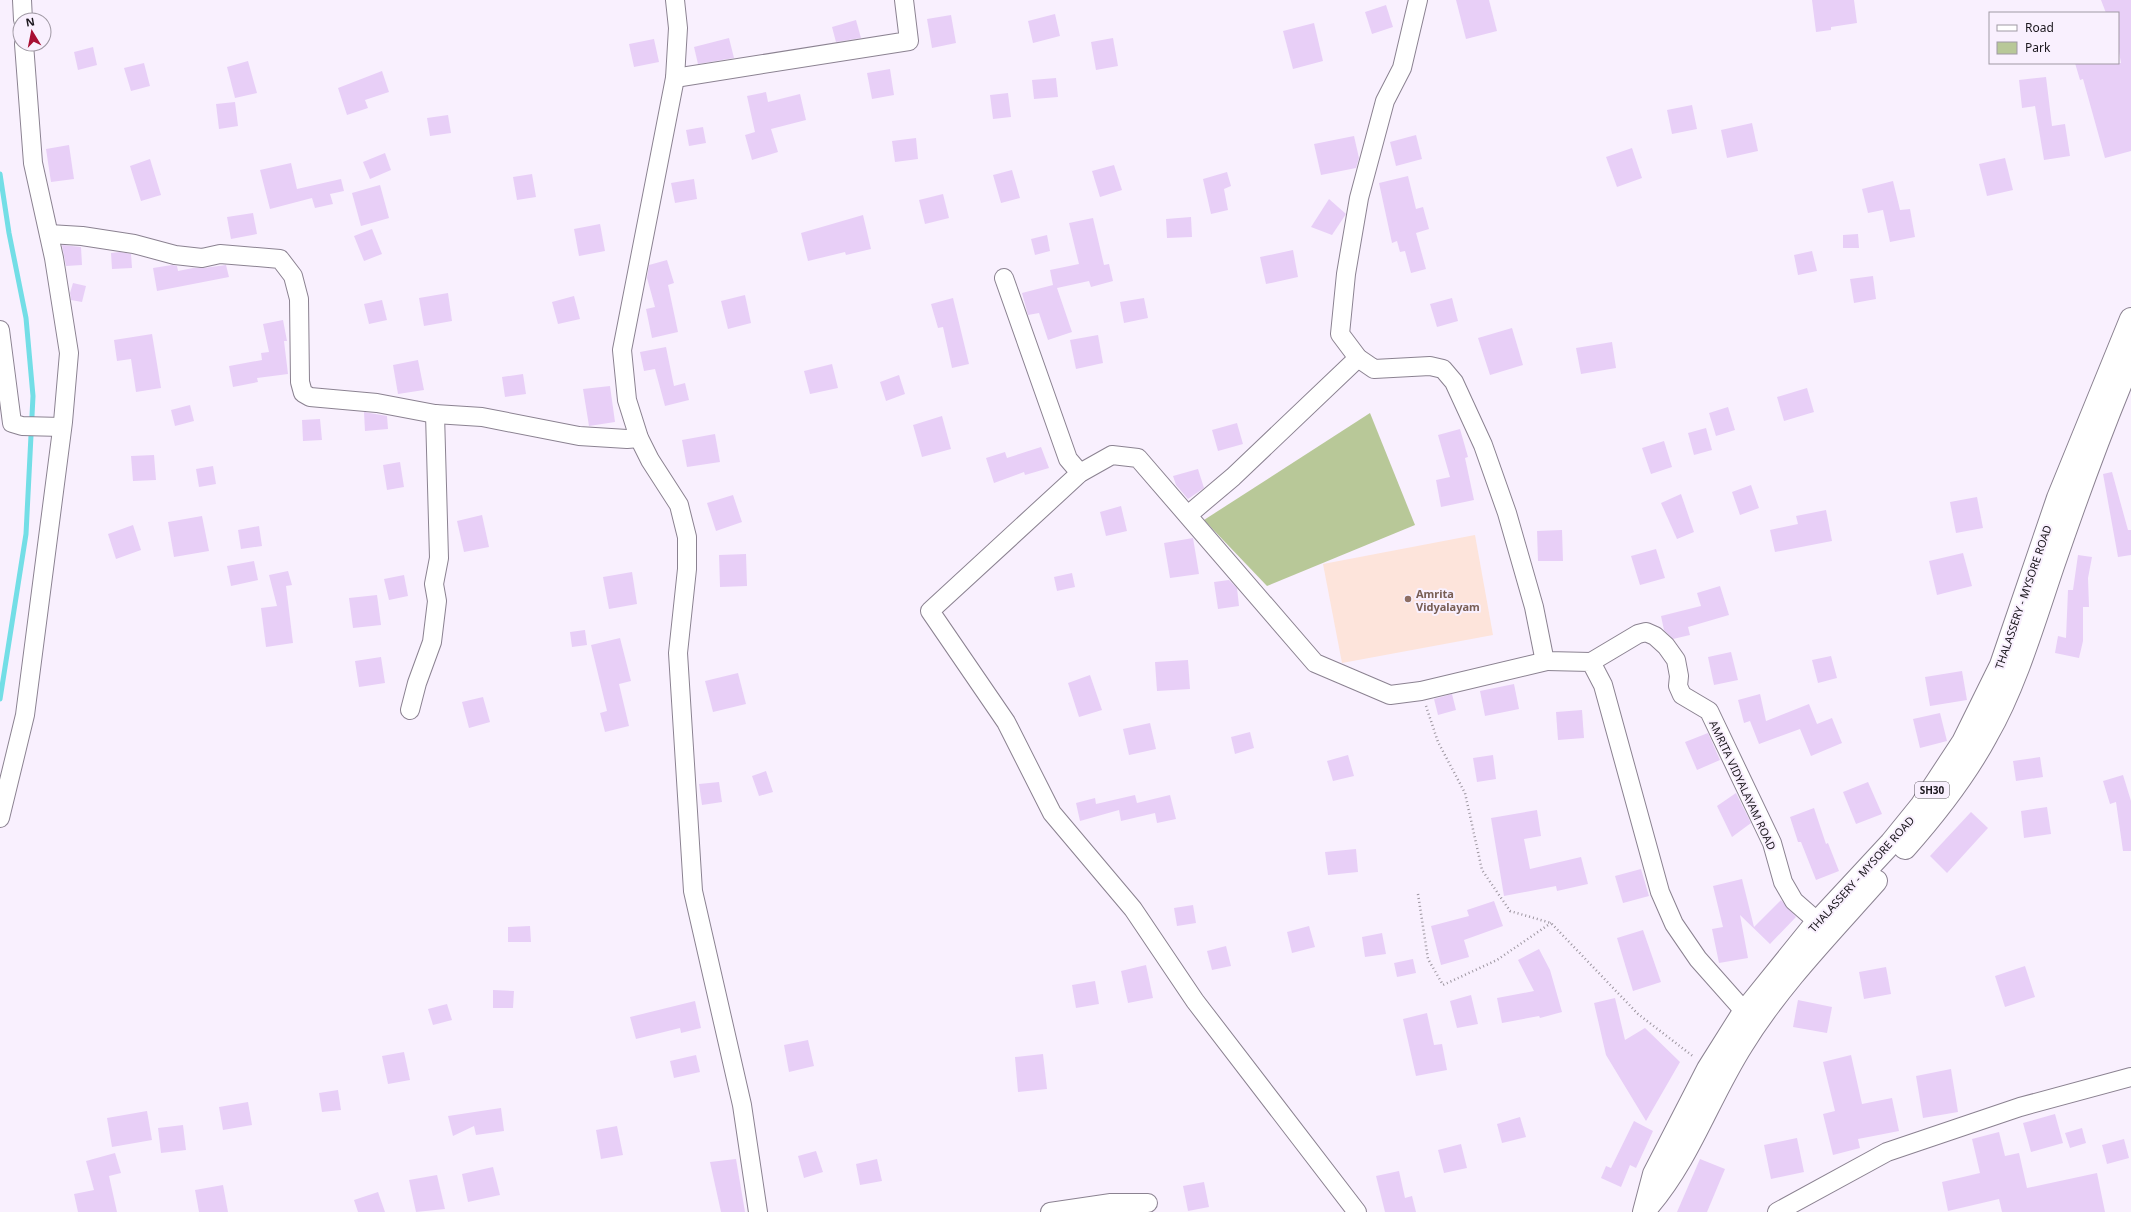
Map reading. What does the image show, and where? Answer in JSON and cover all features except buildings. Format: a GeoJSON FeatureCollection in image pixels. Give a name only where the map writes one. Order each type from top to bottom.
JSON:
{"type":"FeatureCollection","features":[{"type":"Feature","properties":{"kind":"main road","name":"THALASSERY - MYSORE ROAD"},"geometry":{"type":"LineString","coordinates":[[1647,1211],[1654,1174],[1708,1069],[1745,1012],[1818,922],[1891,843],[1916,812],[1963,742],[2001,665],[2058,498],[2131,319]]}},
{"type":"Feature","properties":{"kind":"main road"},"geometry":{"type":"LineString","coordinates":[[1647,1211],[1667,1184],[1741,1046],[1758,1020],[1810,953],[1930,819],[1969,765],[1988,734],[2010,684],[2097,441],[2131,359]]}},
{"type":"Feature","properties":{"kind":"street"},"geometry":{"type":"LineString","coordinates":[[22,0],[23,12]]}},
{"type":"Feature","properties":{"kind":"street"},"geometry":{"type":"LineString","coordinates":[[675,0],[678,28],[675,78],[622,350],[627,400],[639,438],[650,460],[679,506],[687,537],[688,569],[678,652],[693,890],[742,1105],[758,1212]]}},
{"type":"Feature","properties":{"kind":"street"},"geometry":{"type":"LineString","coordinates":[[675,78],[908,41],[904,0]]}},
{"type":"Feature","properties":{"kind":"street"},"geometry":{"type":"LineString","coordinates":[[1418,0],[1402,68],[1386,101],[1359,198],[1346,274],[1340,334],[1358,358],[1374,369],[1430,366],[1443,369],[1454,382],[1483,445],[1507,513],[1534,607],[1542,650],[1547,661]]}},
{"type":"Feature","properties":{"kind":"street"},"geometry":{"type":"LineString","coordinates":[[0,818],[25,715],[57,427],[69,353],[49,234],[33,163],[25,52]]}},
{"type":"Feature","properties":{"kind":"street"},"geometry":{"type":"LineString","coordinates":[[49,234],[82,236],[134,244],[175,255],[202,258],[220,254],[280,259],[293,276],[299,299],[301,341],[299,367],[303,393],[310,397],[377,403],[435,414],[482,417],[579,436],[639,438]]}},
{"type":"Feature","properties":{"kind":"street"},"geometry":{"type":"LineString","coordinates":[[1004,278],[1068,459],[1080,473]]}},
{"type":"Feature","properties":{"kind":"street"},"geometry":{"type":"LineString","coordinates":[[0,330],[12,423],[22,426],[57,427]]}},
{"type":"Feature","properties":{"kind":"street"},"geometry":{"type":"LineString","coordinates":[[1188,515],[1233,477],[1358,358]]}},
{"type":"Feature","properties":{"kind":"street"},"geometry":{"type":"LineString","coordinates":[[410,710],[417,684],[432,642],[437,601],[434,584],[438,558],[435,414]]}},
{"type":"Feature","properties":{"kind":"street"},"geometry":{"type":"LineString","coordinates":[[1357,1212],[1195,1001],[1133,909],[1052,812],[1006,722],[930,611],[1080,473],[1112,455],[1138,458],[1315,663],[1390,695],[1421,691],[1547,661],[1591,662],[1603,685],[1660,892],[1674,924],[1698,959],[1745,1012]]}},
{"type":"Feature","properties":{"kind":"street","name":"AMRITA VIDYALAYAM ROAD"},"geometry":{"type":"LineString","coordinates":[[1591,662],[1638,634],[1646,632],[1655,636],[1666,646],[1676,660],[1679,676],[1678,686],[1682,695],[1709,711],[1721,734],[1772,843],[1783,882],[1794,901],[1818,922]]}},
{"type":"Feature","properties":{"kind":"street"},"geometry":{"type":"LineString","coordinates":[[1777,1212],[1887,1152],[2020,1107],[2131,1077]]}},
{"type":"Feature","properties":{"kind":"street"},"geometry":{"type":"LineString","coordinates":[[1050,1212],[1111,1203],[1148,1203]]}},
{"type":"Feature","properties":{"kind":"path"},"geometry":{"type":"LineString","coordinates":[[1421,691],[1438,742],[1465,793],[1482,870],[1510,911],[1551,923],[1638,1014],[1708,1069]]}},
{"type":"Feature","properties":{"kind":"path"},"geometry":{"type":"LineString","coordinates":[[1418,894],[1428,959],[1444,985],[1497,960],[1551,923]]}},
{"type":"Feature","properties":{"kind":"shaded area","name":"Amrita Vidyalayam"},"geometry":{"type":"Polygon","coordinates":[[[1475,535],[1493,635],[1342,663],[1323,564],[1475,535]]]}},
{"type":"Feature","properties":{"kind":"green space"},"geometry":{"type":"Polygon","coordinates":[[[1370,413],[1415,525],[1267,586],[1204,520],[1370,413]]]}},
{"type":"Feature","properties":{"kind":"waterway"},"geometry":{"type":"LineString","coordinates":[[0,174],[9,233],[26,318],[33,396],[26,534],[0,699]]}},
{"type":"Feature","properties":{"kind":"place","name":"Amrita Vidyalayam"},"geometry":{"type":"Point","coordinates":[1408,599]}}]}
